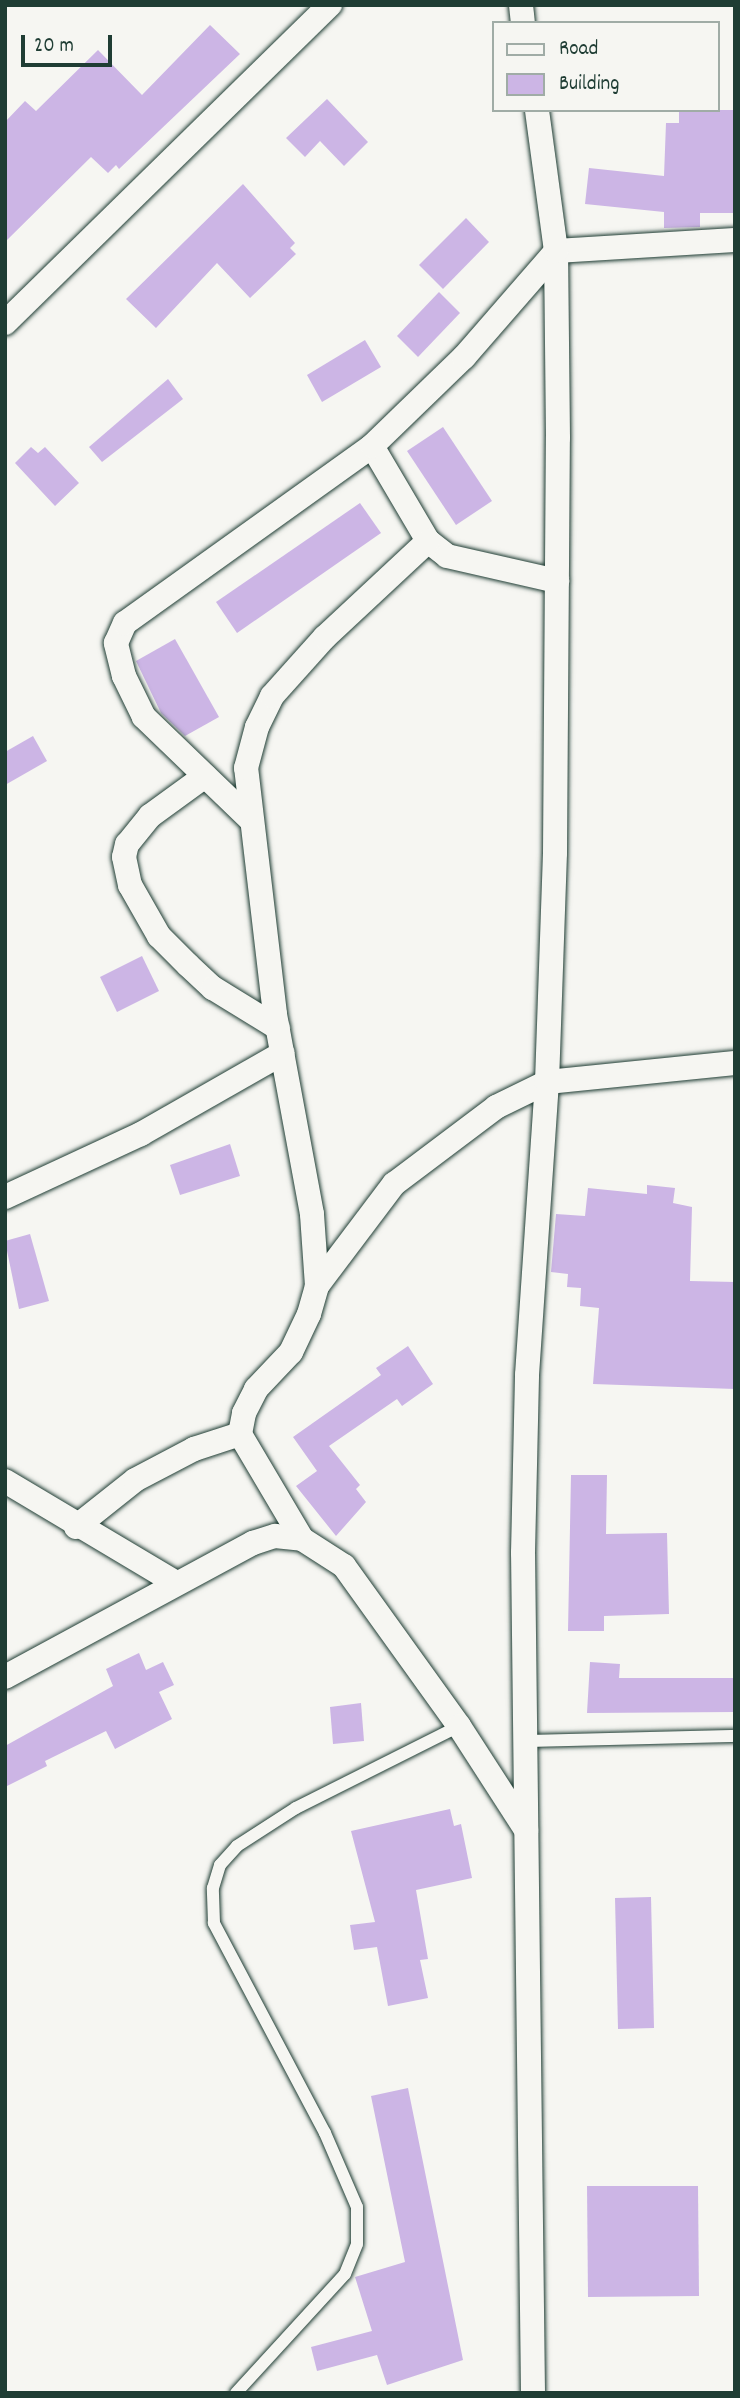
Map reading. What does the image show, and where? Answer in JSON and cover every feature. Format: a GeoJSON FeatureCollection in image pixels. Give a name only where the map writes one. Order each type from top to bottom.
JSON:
{"type":"FeatureCollection","features":[{"type":"Feature","properties":{"kind":"street"},"geometry":{"type":"LineString","coordinates":[[5,323],[330,5]]}},
{"type":"Feature","properties":{"kind":"street"},"geometry":{"type":"LineString","coordinates":[[533,2393],[528,1832],[524,1741],[527,1375],[547,1082],[555,853],[557,582],[556,251],[537,112]]}},
{"type":"Feature","properties":{"kind":"street"},"geometry":{"type":"LineString","coordinates":[[251,820],[144,717],[124,676],[116,643],[125,623],[372,446],[464,357],[556,251],[735,240]]}},
{"type":"Feature","properties":{"kind":"street"},"geometry":{"type":"LineString","coordinates":[[372,446],[429,541],[447,556],[557,582]]}},
{"type":"Feature","properties":{"kind":"street"},"geometry":{"type":"LineString","coordinates":[[317,1286],[312,1214],[278,1028],[246,768],[257,727],[272,696],[325,637],[429,541]]}},
{"type":"Feature","properties":{"kind":"street"},"geometry":{"type":"LineString","coordinates":[[205,776],[150,816],[127,844],[124,857],[130,885],[159,936],[188,965],[214,988],[278,1028]]}},
{"type":"Feature","properties":{"kind":"street"},"geometry":{"type":"LineString","coordinates":[[5,1197],[141,1134],[284,1054]]}},
{"type":"Feature","properties":{"kind":"street"},"geometry":{"type":"LineString","coordinates":[[302,1539],[240,1434],[244,1413],[256,1389],[290,1352],[309,1314],[317,1286],[354,1231],[394,1184],[424,1157],[496,1107],[547,1082],[735,1063]]}},
{"type":"Feature","properties":{"kind":"street"},"geometry":{"type":"LineString","coordinates":[[76,1527],[135,1480],[194,1449],[240,1434]]}},
{"type":"Feature","properties":{"kind":"street"},"geometry":{"type":"LineString","coordinates":[[5,1481],[76,1527],[176,1583]]}},
{"type":"Feature","properties":{"kind":"street"},"geometry":{"type":"LineString","coordinates":[[5,1677],[253,1544],[275,1536],[302,1539],[344,1566],[459,1726],[528,1832]]}},
{"type":"Feature","properties":{"kind":"lane"},"geometry":{"type":"LineString","coordinates":[[236,2393],[345,2274],[357,2244],[357,2207],[325,2133],[214,1923],[213,1888],[220,1865],[237,1846],[296,1808],[459,1726]]}},
{"type":"Feature","properties":{"kind":"lane"},"geometry":{"type":"LineString","coordinates":[[524,1741],[735,1736]]}},
{"type":"Feature","properties":{"kind":"building"},"geometry":{"type":"Polygon","coordinates":[[[210,25],[240,54],[119,169],[116,165],[108,173],[91,157],[5,242],[5,122],[25,101],[36,111],[98,50],[142,95],[210,25]]]}},
{"type":"Feature","properties":{"kind":"building"},"geometry":{"type":"Polygon","coordinates":[[[327,99],[368,142],[344,166],[320,141],[305,157],[286,138],[327,99]]]}},
{"type":"Feature","properties":{"kind":"building"},"geometry":{"type":"Polygon","coordinates":[[[735,110],[735,213],[700,213],[700,227],[664,228],[664,212],[585,204],[589,168],[664,176],[666,123],[679,123],[679,112],[735,110]]]}},
{"type":"Feature","properties":{"kind":"building"},"geometry":{"type":"Polygon","coordinates":[[[243,184],[295,243],[290,248],[296,254],[250,298],[217,263],[156,328],[126,299],[243,184]]]}},
{"type":"Feature","properties":{"kind":"building"},"geometry":{"type":"Polygon","coordinates":[[[466,218],[489,242],[443,289],[419,265],[466,218]]]}},
{"type":"Feature","properties":{"kind":"building"},"geometry":{"type":"Polygon","coordinates":[[[439,292],[460,313],[418,357],[397,336],[439,292]]]}},
{"type":"Feature","properties":{"kind":"building"},"geometry":{"type":"Polygon","coordinates":[[[365,340],[381,367],[322,402],[307,375],[365,340]]]}},
{"type":"Feature","properties":{"kind":"building"},"geometry":{"type":"Polygon","coordinates":[[[168,379],[183,399],[102,462],[89,447],[168,379]]]}},
{"type":"Feature","properties":{"kind":"building"},"geometry":{"type":"Polygon","coordinates":[[[443,427],[492,501],[456,525],[407,451],[443,427]]]}},
{"type":"Feature","properties":{"kind":"building"},"geometry":{"type":"Polygon","coordinates":[[[31,447],[38,453],[45,447],[79,483],[55,506],[15,463],[31,447]]]}},
{"type":"Feature","properties":{"kind":"building"},"geometry":{"type":"Polygon","coordinates":[[[360,503],[381,533],[237,633],[216,602],[360,503]]]}},
{"type":"Feature","properties":{"kind":"building"},"geometry":{"type":"Polygon","coordinates":[[[175,639],[219,717],[185,736],[161,713],[136,661],[175,639]]]}},
{"type":"Feature","properties":{"kind":"building"},"geometry":{"type":"Polygon","coordinates":[[[33,736],[47,761],[5,785],[5,752],[33,736]]]}},
{"type":"Feature","properties":{"kind":"building"},"geometry":{"type":"Polygon","coordinates":[[[142,956],[159,991],[117,1012],[100,977],[142,956]]]}},
{"type":"Feature","properties":{"kind":"building"},"geometry":{"type":"Polygon","coordinates":[[[230,1144],[240,1176],[180,1195],[170,1165],[230,1144]]]}},
{"type":"Feature","properties":{"kind":"building"},"geometry":{"type":"Polygon","coordinates":[[[647,1185],[675,1188],[673,1203],[692,1207],[690,1281],[735,1282],[735,1389],[593,1384],[599,1308],[580,1306],[581,1288],[567,1287],[568,1274],[551,1272],[556,1214],[585,1216],[588,1188],[647,1194],[647,1185]]]}},
{"type":"Feature","properties":{"kind":"building"},"geometry":{"type":"Polygon","coordinates":[[[30,1234],[49,1301],[19,1309],[5,1241],[30,1234]]]}},
{"type":"Feature","properties":{"kind":"building"},"geometry":{"type":"Polygon","coordinates":[[[408,1346],[433,1384],[402,1406],[397,1399],[329,1446],[360,1485],[356,1489],[366,1502],[336,1536],[296,1486],[317,1471],[293,1437],[381,1375],[376,1368],[408,1346]]]}},
{"type":"Feature","properties":{"kind":"building"},"geometry":{"type":"Polygon","coordinates":[[[571,1475],[607,1475],[606,1534],[667,1533],[669,1614],[604,1616],[604,1631],[568,1631],[571,1475]]]}},
{"type":"Feature","properties":{"kind":"building"},"geometry":{"type":"Polygon","coordinates":[[[139,1653],[146,1670],[163,1662],[174,1685],[159,1692],[172,1719],[115,1749],[106,1731],[45,1761],[47,1766],[5,1787],[5,1746],[113,1686],[106,1669],[139,1653]]]}},
{"type":"Feature","properties":{"kind":"building"},"geometry":{"type":"Polygon","coordinates":[[[590,1662],[620,1664],[619,1678],[735,1678],[735,1712],[587,1713],[590,1662]]]}},
{"type":"Feature","properties":{"kind":"building"},"geometry":{"type":"Polygon","coordinates":[[[361,1703],[364,1741],[333,1744],[330,1707],[361,1703]]]}},
{"type":"Feature","properties":{"kind":"building"},"geometry":{"type":"Polygon","coordinates":[[[450,1809],[454,1826],[461,1824],[472,1878],[416,1890],[428,1959],[420,1960],[428,1998],[388,2006],[377,1947],[354,1950],[350,1925],[375,1922],[351,1831],[450,1809]]]}},
{"type":"Feature","properties":{"kind":"building"},"geometry":{"type":"Polygon","coordinates":[[[651,1897],[654,2028],[618,2029],[615,1898],[651,1897]]]}},
{"type":"Feature","properties":{"kind":"building"},"geometry":{"type":"Polygon","coordinates":[[[408,2088],[463,2360],[387,2385],[377,2355],[317,2371],[311,2347],[372,2331],[355,2277],[405,2262],[371,2096],[408,2088]]]}},
{"type":"Feature","properties":{"kind":"building"},"geometry":{"type":"Polygon","coordinates":[[[587,2186],[698,2186],[699,2296],[588,2297],[587,2186]]]}}]}
